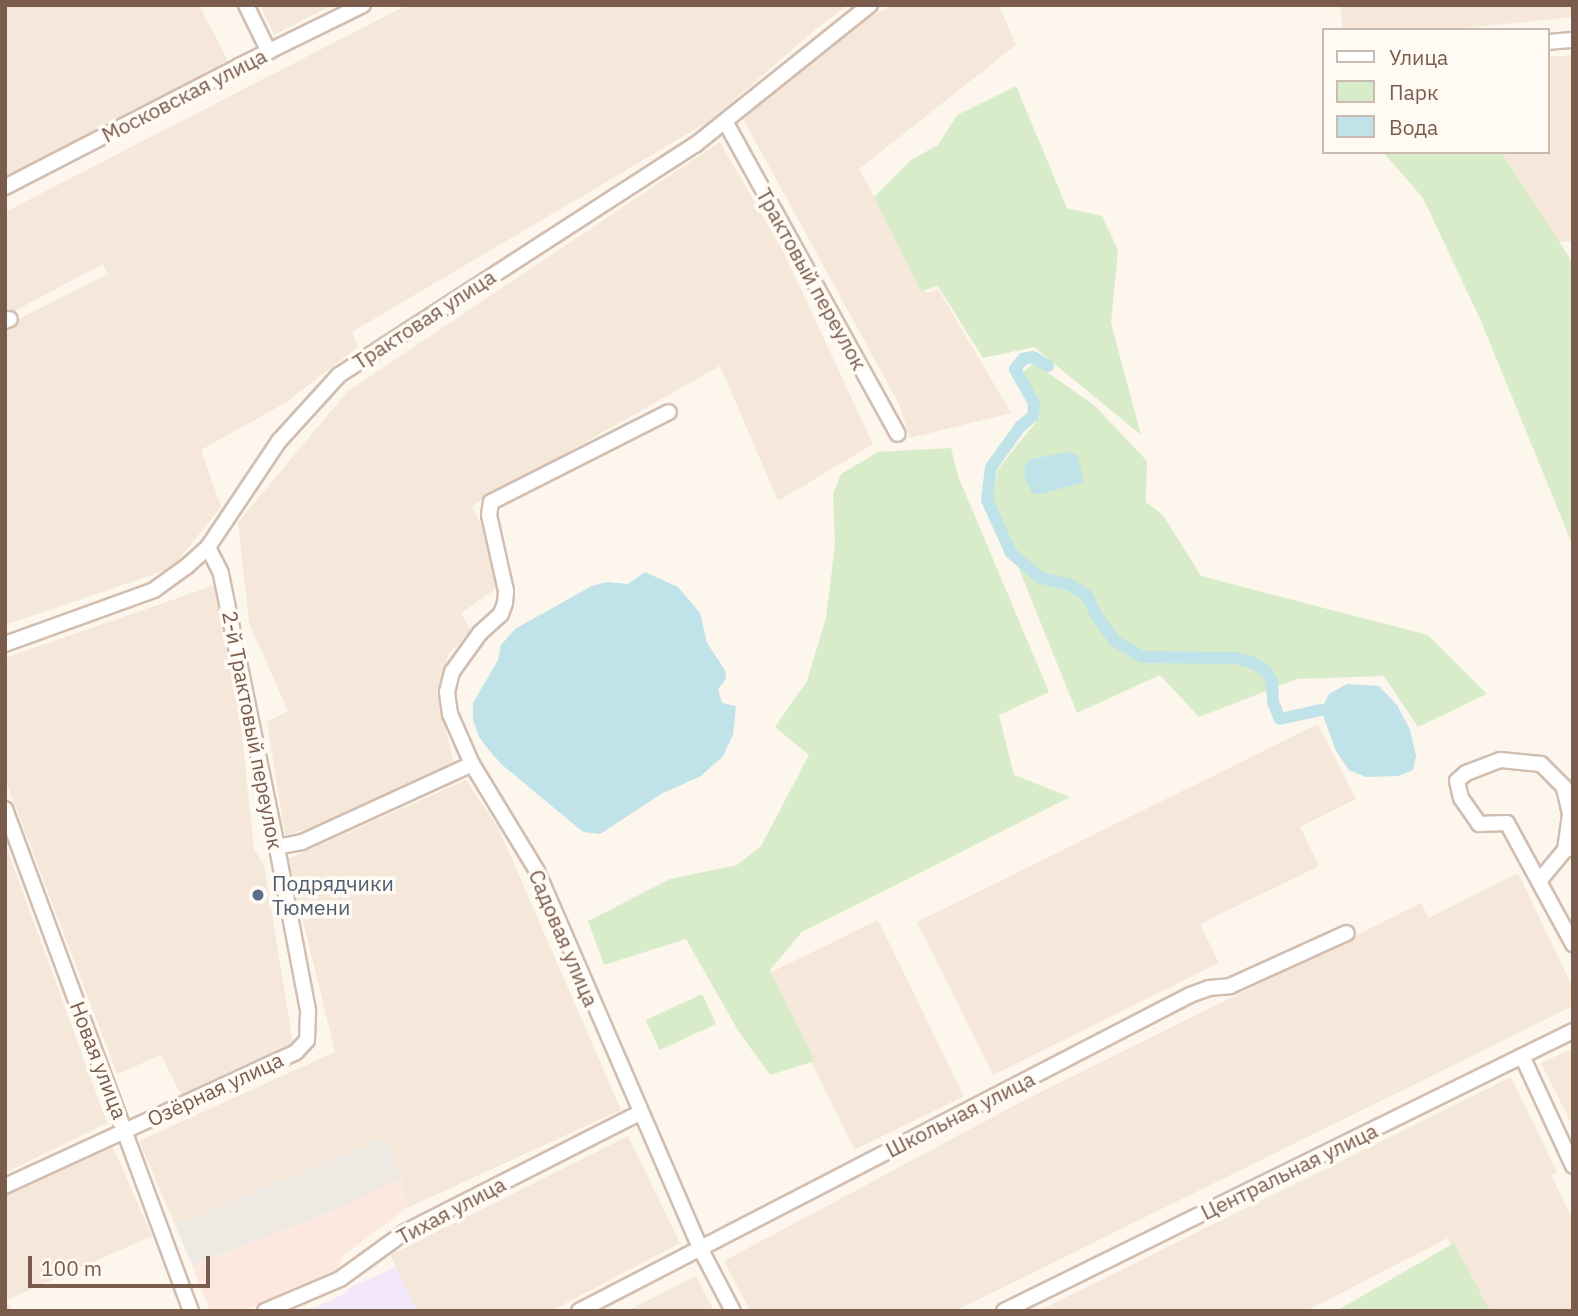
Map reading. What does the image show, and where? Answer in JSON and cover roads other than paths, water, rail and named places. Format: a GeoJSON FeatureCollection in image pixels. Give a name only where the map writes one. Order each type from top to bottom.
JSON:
{"type":"FeatureCollection","features":[{"type":"Feature","properties":{"kind":"street"},"geometry":{"type":"LineString","coordinates":[[246,5],[269,52]]}},
{"type":"Feature","properties":{"kind":"street","name":"Московская улица"},"geometry":{"type":"LineString","coordinates":[[5,187],[363,5]]}},
{"type":"Feature","properties":{"kind":"street","name":"Трактовая улица"},"geometry":{"type":"LineString","coordinates":[[5,644],[154,590],[208,547],[279,441],[339,375],[726,123],[870,5]]}},
{"type":"Feature","properties":{"kind":"street"},"geometry":{"type":"LineString","coordinates":[[1550,42],[1573,40]]}},
{"type":"Feature","properties":{"kind":"street","name":"Трактовый переулок"},"geometry":{"type":"LineString","coordinates":[[726,123],[898,435]]}},
{"type":"Feature","properties":{"kind":"street","name":"Садовая улица"},"geometry":{"type":"LineString","coordinates":[[669,412],[491,502],[489,515],[506,591],[505,603],[501,614],[480,633],[452,672],[447,692],[450,714],[472,764],[537,871],[700,1248],[733,1311]]}},
{"type":"Feature","properties":{"kind":"street","name":"2-й Трактовый переулок"},"geometry":{"type":"LineString","coordinates":[[208,547],[221,573],[277,847],[308,1010],[307,1040]]}},
{"type":"Feature","properties":{"kind":"street"},"geometry":{"type":"LineString","coordinates":[[1539,881],[1569,849],[1570,814],[1564,787],[1541,764],[1500,760],[1466,773],[1457,781],[1461,798],[1479,824],[1507,823],[1573,944]]}},
{"type":"Feature","properties":{"kind":"street"},"geometry":{"type":"LineString","coordinates":[[277,847],[302,842],[472,764]]}},
{"type":"Feature","properties":{"kind":"street","name":"Новая улица"},"geometry":{"type":"LineString","coordinates":[[5,809],[191,1311]]}},
{"type":"Feature","properties":{"kind":"street","name":"Школьная улица"},"geometry":{"type":"LineString","coordinates":[[579,1311],[1190,995],[1209,988],[1230,986],[1347,933]]}},
{"type":"Feature","properties":{"kind":"street","name":"Центральная улица"},"geometry":{"type":"LineString","coordinates":[[1004,1311],[1573,1031]]}},
{"type":"Feature","properties":{"kind":"street","name":"Озёрная улица"},"geometry":{"type":"LineString","coordinates":[[5,1186],[296,1052],[307,1040]]}},
{"type":"Feature","properties":{"kind":"street"},"geometry":{"type":"LineString","coordinates":[[1522,1056],[1573,1166]]}},
{"type":"Feature","properties":{"kind":"street","name":"Тихая улица"},"geometry":{"type":"LineString","coordinates":[[265,1311],[340,1279],[405,1231],[640,1113]]}},
{"type":"Feature","properties":{"kind":"water"},"geometry":{"type":"Polygon","coordinates":[[[1070,452],[1078,456],[1084,482],[1032,494],[1024,475],[1025,465],[1031,459],[1070,452]]]}},
{"type":"Feature","properties":{"kind":"water"},"geometry":{"type":"Polygon","coordinates":[[[645,572],[678,587],[700,613],[707,643],[725,670],[726,679],[718,689],[722,703],[736,706],[733,735],[723,756],[701,776],[661,794],[600,834],[583,832],[501,764],[488,749],[479,737],[473,720],[473,703],[498,660],[501,645],[515,629],[592,586],[607,582],[628,584],[645,572]]]}},
{"type":"Feature","properties":{"kind":"water"},"geometry":{"type":"Polygon","coordinates":[[[1347,684],[1379,686],[1397,705],[1410,730],[1416,756],[1413,770],[1398,776],[1366,777],[1349,770],[1336,751],[1321,710],[1329,694],[1347,684]]]}},
{"type":"Feature","properties":{"kind":"waterway"},"geometry":{"type":"LineString","coordinates":[[1048,366],[1033,357],[1023,359],[1015,369],[1034,403],[1033,416],[1020,427],[991,467],[987,500],[1011,553],[1041,578],[1068,584],[1087,595],[1096,615],[1115,641],[1143,657],[1236,658],[1253,663],[1266,671],[1272,682],[1273,702],[1280,719],[1321,710]]}},
{"type":"Feature","properties":{"kind":"place","name":"Подрядчики Тюмени"},"geometry":{"type":"Point","coordinates":[258,895]}}]}
